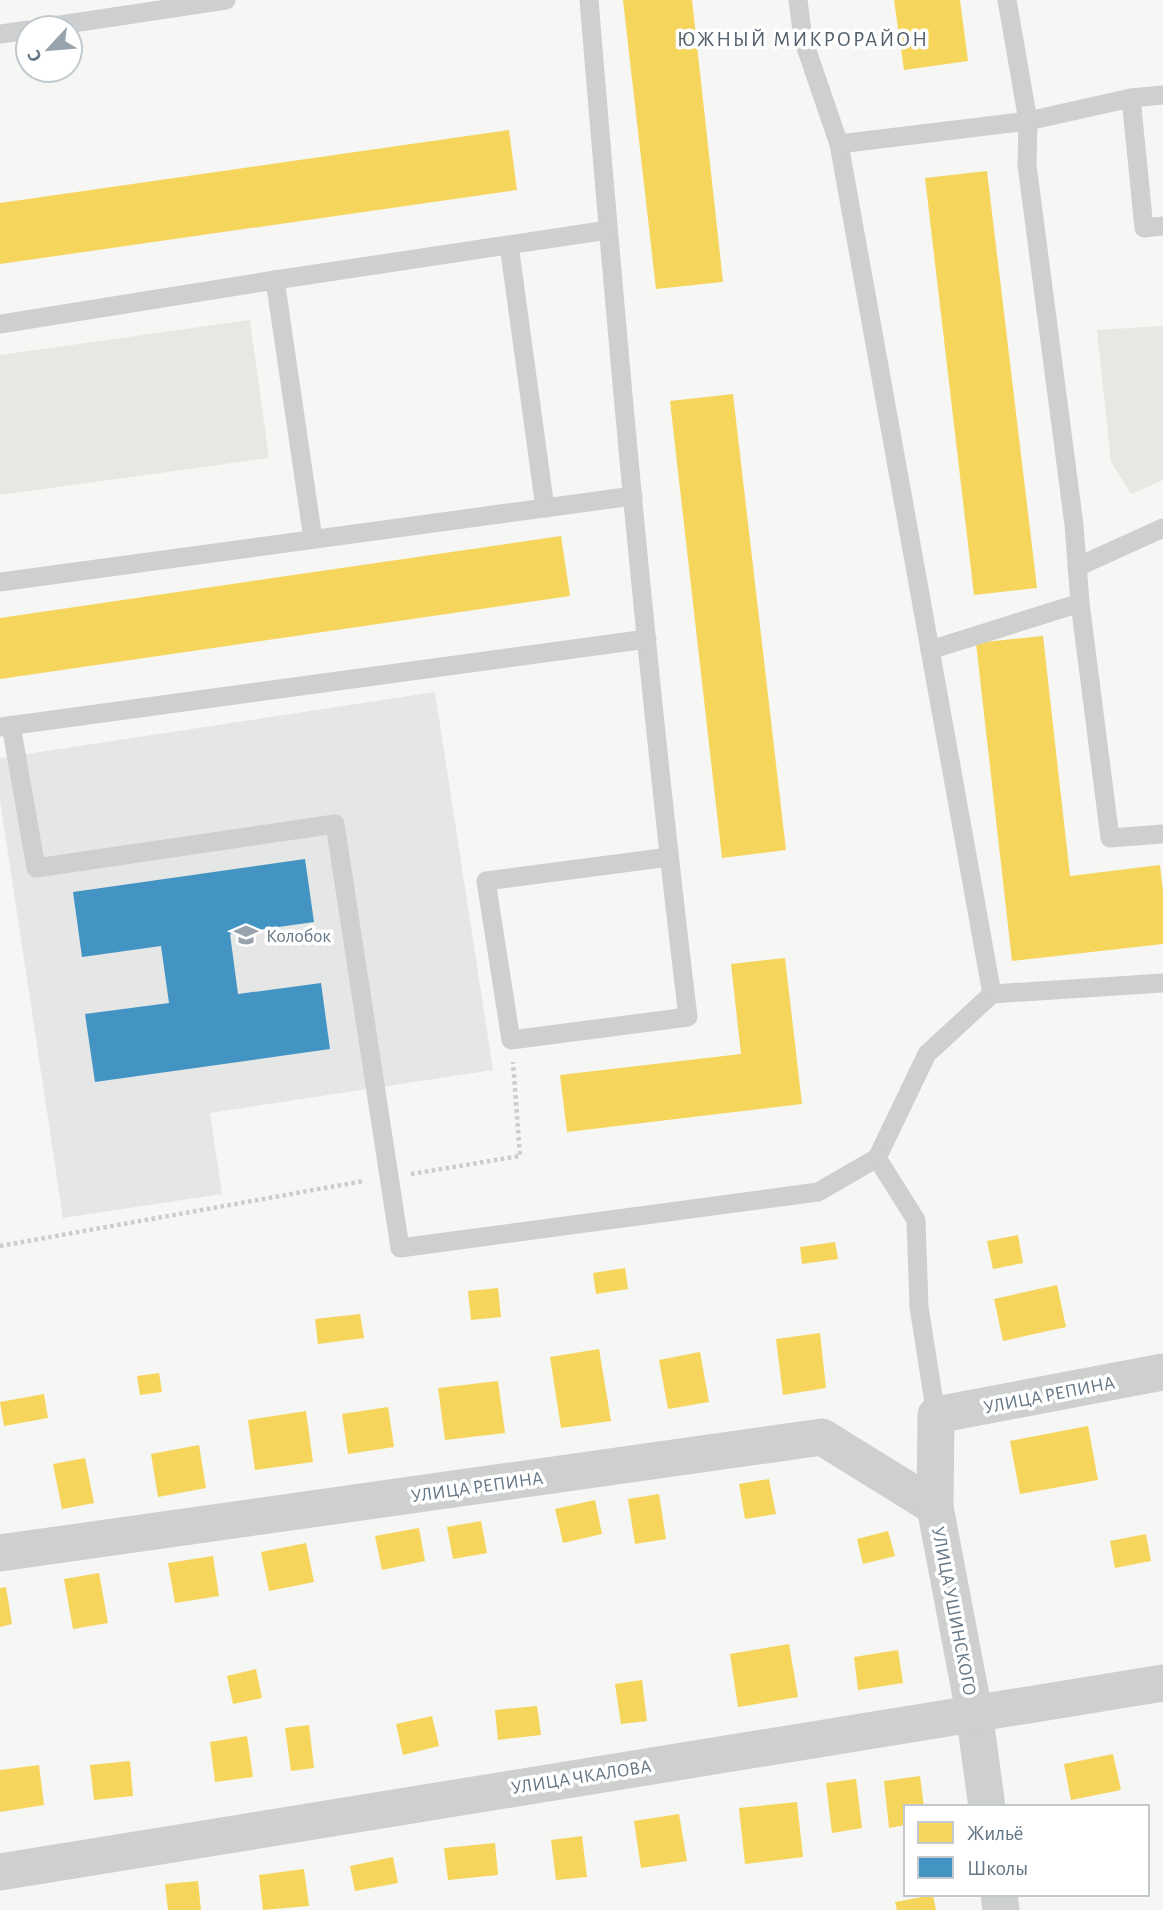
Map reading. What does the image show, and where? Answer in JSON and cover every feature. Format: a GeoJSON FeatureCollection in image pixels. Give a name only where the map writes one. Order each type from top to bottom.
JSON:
{"type":"FeatureCollection","features":[{"type":"Feature","properties":{"kind":"street","name":"УЛИЦА РЕПИНА"},"geometry":{"type":"LineString","coordinates":[[936,1415],[1163,1372]]}},
{"type":"Feature","properties":{"kind":"street","name":"УЛИЦА УШИНСКОГО"},"geometry":{"type":"LineString","coordinates":[[936,1415],[935,1507],[974,1712],[987,1805]]}},
{"type":"Feature","properties":{"kind":"street","name":"УЛИЦА РЕПИНА"},"geometry":{"type":"LineString","coordinates":[[0,1553],[822,1437],[935,1507]]}},
{"type":"Feature","properties":{"kind":"street","name":"УЛИЦА ЧКАЛОВА"},"geometry":{"type":"LineString","coordinates":[[0,1872],[1163,1683]]}},
{"type":"Feature","properties":{"kind":"lane"},"geometry":{"type":"LineString","coordinates":[[84,21],[226,0]]}},
{"type":"Feature","properties":{"kind":"lane"},"geometry":{"type":"LineString","coordinates":[[589,0],[633,496],[688,1017],[511,1040],[486,881],[669,857]]}},
{"type":"Feature","properties":{"kind":"lane"},"geometry":{"type":"LineString","coordinates":[[798,0],[803,39],[839,144],[992,994]]}},
{"type":"Feature","properties":{"kind":"lane"},"geometry":{"type":"LineString","coordinates":[[1007,0],[1028,121],[1027,165],[1111,838],[1163,834]]}},
{"type":"Feature","properties":{"kind":"lane"},"geometry":{"type":"LineString","coordinates":[[839,144],[1028,121],[1132,98],[1163,95]]}},
{"type":"Feature","properties":{"kind":"lane"},"geometry":{"type":"LineString","coordinates":[[1132,98],[1144,228],[1163,226]]}},
{"type":"Feature","properties":{"kind":"lane"},"geometry":{"type":"LineString","coordinates":[[0,324],[608,230]]}},
{"type":"Feature","properties":{"kind":"lane"},"geometry":{"type":"LineString","coordinates":[[509,245],[545,508]]}},
{"type":"Feature","properties":{"kind":"lane"},"geometry":{"type":"LineString","coordinates":[[275,280],[313,539]]}},
{"type":"Feature","properties":{"kind":"lane"},"geometry":{"type":"LineString","coordinates":[[0,582],[633,496]]}},
{"type":"Feature","properties":{"kind":"lane"},"geometry":{"type":"LineString","coordinates":[[1077,567],[1163,528]]}},
{"type":"Feature","properties":{"kind":"lane"},"geometry":{"type":"LineString","coordinates":[[930,650],[1080,603]]}},
{"type":"Feature","properties":{"kind":"lane"},"geometry":{"type":"LineString","coordinates":[[647,639],[5,726],[36,868],[335,824],[400,1248],[818,1192],[877,1158],[928,1054],[992,994],[1163,983]]}},
{"type":"Feature","properties":{"kind":"lane"},"geometry":{"type":"LineString","coordinates":[[877,1158],[916,1220],[919,1307],[936,1415]]}},
{"type":"Feature","properties":{"kind":"path"},"geometry":{"type":"LineString","coordinates":[[410,1174],[520,1156],[511,1040]]}},
{"type":"Feature","properties":{"kind":"path"},"geometry":{"type":"LineString","coordinates":[[0,1246],[368,1181]]}},
{"type":"Feature","properties":{"kind":"shaded area"},"geometry":{"type":"Polygon","coordinates":[[[250,320],[269,458],[0,495],[0,355],[250,320]]]}},
{"type":"Feature","properties":{"kind":"shaded area"},"geometry":{"type":"Polygon","coordinates":[[[1163,326],[1163,480],[1131,494],[1111,462],[1097,330],[1163,326]]]}},
{"type":"Feature","properties":{"kind":"shaded area","name":"Колобок"},"geometry":{"type":"Polygon","coordinates":[[[435,692],[493,1070],[210,1113],[222,1194],[63,1218],[0,800],[0,758],[435,692]]]}},
{"type":"Feature","properties":{"kind":"building: Жильё"},"geometry":{"type":"Polygon","coordinates":[[[623,0],[692,0],[723,282],[656,289],[623,0]]]}},
{"type":"Feature","properties":{"kind":"building: Жильё"},"geometry":{"type":"Polygon","coordinates":[[[894,0],[960,0],[968,61],[904,70],[894,0]]]}},
{"type":"Feature","properties":{"kind":"building: Жильё"},"geometry":{"type":"Polygon","coordinates":[[[509,130],[517,190],[0,264],[0,203],[509,130]]]}},
{"type":"Feature","properties":{"kind":"building: Жильё"},"geometry":{"type":"Polygon","coordinates":[[[987,171],[1037,588],[974,595],[925,178],[987,171]]]}},
{"type":"Feature","properties":{"kind":"building: Жильё"},"geometry":{"type":"Polygon","coordinates":[[[733,394],[786,850],[722,858],[670,401],[733,394]]]}},
{"type":"Feature","properties":{"kind":"building: Жильё"},"geometry":{"type":"Polygon","coordinates":[[[561,536],[570,596],[0,679],[0,618],[561,536]]]}},
{"type":"Feature","properties":{"kind":"building: Жильё"},"geometry":{"type":"Polygon","coordinates":[[[1043,636],[1070,876],[1160,865],[1163,944],[1012,961],[976,643],[1043,636]]]}},
{"type":"Feature","properties":{"kind":"building: Жильё"},"geometry":{"type":"Polygon","coordinates":[[[785,958],[802,1104],[567,1132],[560,1075],[741,1054],[731,964],[785,958]]]}},
{"type":"Feature","properties":{"kind":"building: Жильё"},"geometry":{"type":"Polygon","coordinates":[[[1018,1235],[1023,1263],[993,1269],[987,1241],[1018,1235]]]}},
{"type":"Feature","properties":{"kind":"building: Жильё"},"geometry":{"type":"Polygon","coordinates":[[[835,1242],[838,1259],[802,1264],[800,1247],[835,1242]]]}},
{"type":"Feature","properties":{"kind":"building: Жильё"},"geometry":{"type":"Polygon","coordinates":[[[625,1268],[628,1289],[596,1294],[593,1273],[625,1268]]]}},
{"type":"Feature","properties":{"kind":"building: Жильё"},"geometry":{"type":"Polygon","coordinates":[[[1057,1285],[1066,1327],[1003,1341],[994,1299],[1057,1285]]]}},
{"type":"Feature","properties":{"kind":"building: Жильё"},"geometry":{"type":"Polygon","coordinates":[[[498,1288],[501,1317],[471,1320],[468,1291],[498,1288]]]}},
{"type":"Feature","properties":{"kind":"building: Жильё"},"geometry":{"type":"Polygon","coordinates":[[[360,1314],[364,1338],[318,1344],[315,1319],[360,1314]]]}},
{"type":"Feature","properties":{"kind":"building: Жильё"},"geometry":{"type":"Polygon","coordinates":[[[820,1333],[826,1388],[783,1395],[776,1339],[820,1333]]]}},
{"type":"Feature","properties":{"kind":"building: Жильё"},"geometry":{"type":"Polygon","coordinates":[[[599,1349],[611,1421],[561,1428],[550,1357],[599,1349]]]}},
{"type":"Feature","properties":{"kind":"building: Жильё"},"geometry":{"type":"Polygon","coordinates":[[[700,1352],[709,1402],[668,1409],[659,1360],[700,1352]]]}},
{"type":"Feature","properties":{"kind":"building: Жильё"},"geometry":{"type":"Polygon","coordinates":[[[159,1373],[162,1392],[140,1395],[137,1376],[159,1373]]]}},
{"type":"Feature","properties":{"kind":"building: Жильё"},"geometry":{"type":"Polygon","coordinates":[[[498,1381],[505,1433],[445,1440],[438,1388],[498,1381]]]}},
{"type":"Feature","properties":{"kind":"building: Жильё"},"geometry":{"type":"Polygon","coordinates":[[[44,1394],[48,1418],[4,1426],[0,1402],[44,1394]]]}},
{"type":"Feature","properties":{"kind":"building: Жильё"},"geometry":{"type":"Polygon","coordinates":[[[388,1407],[394,1447],[348,1454],[342,1414],[388,1407]]]}},
{"type":"Feature","properties":{"kind":"building: Жильё"},"geometry":{"type":"Polygon","coordinates":[[[306,1411],[313,1462],[255,1470],[248,1420],[306,1411]]]}},
{"type":"Feature","properties":{"kind":"building: Жильё"},"geometry":{"type":"Polygon","coordinates":[[[1088,1426],[1098,1480],[1020,1494],[1010,1441],[1088,1426]]]}},
{"type":"Feature","properties":{"kind":"building: Жильё"},"geometry":{"type":"Polygon","coordinates":[[[199,1445],[206,1488],[158,1497],[151,1454],[199,1445]]]}},
{"type":"Feature","properties":{"kind":"building: Жильё"},"geometry":{"type":"Polygon","coordinates":[[[85,1458],[94,1503],[62,1509],[53,1464],[85,1458]]]}},
{"type":"Feature","properties":{"kind":"building: Жильё"},"geometry":{"type":"Polygon","coordinates":[[[769,1479],[776,1514],[745,1519],[739,1484],[769,1479]]]}},
{"type":"Feature","properties":{"kind":"building: Жильё"},"geometry":{"type":"Polygon","coordinates":[[[659,1494],[666,1539],[635,1544],[628,1499],[659,1494]]]}},
{"type":"Feature","properties":{"kind":"building: Жильё"},"geometry":{"type":"Polygon","coordinates":[[[595,1500],[602,1534],[563,1543],[555,1509],[595,1500]]]}},
{"type":"Feature","properties":{"kind":"building: Жильё"},"geometry":{"type":"Polygon","coordinates":[[[481,1521],[487,1553],[453,1559],[447,1527],[481,1521]]]}},
{"type":"Feature","properties":{"kind":"building: Жильё"},"geometry":{"type":"Polygon","coordinates":[[[419,1528],[425,1561],[382,1570],[375,1536],[419,1528]]]}},
{"type":"Feature","properties":{"kind":"building: Жильё"},"geometry":{"type":"Polygon","coordinates":[[[888,1531],[895,1556],[863,1564],[857,1539],[888,1531]]]}},
{"type":"Feature","properties":{"kind":"building: Жильё"},"geometry":{"type":"Polygon","coordinates":[[[1146,1534],[1151,1561],[1115,1568],[1110,1541],[1146,1534]]]}},
{"type":"Feature","properties":{"kind":"building: Жильё"},"geometry":{"type":"Polygon","coordinates":[[[306,1543],[314,1582],[269,1591],[261,1552],[306,1543]]]}},
{"type":"Feature","properties":{"kind":"building: Жильё"},"geometry":{"type":"Polygon","coordinates":[[[213,1556],[219,1596],[175,1603],[168,1563],[213,1556]]]}},
{"type":"Feature","properties":{"kind":"building: Жильё"},"geometry":{"type":"Polygon","coordinates":[[[99,1573],[108,1623],[73,1629],[64,1579],[99,1573]]]}},
{"type":"Feature","properties":{"kind":"building: Жильё"},"geometry":{"type":"Polygon","coordinates":[[[6,1587],[12,1624],[0,1627],[0,1588],[6,1587]]]}},
{"type":"Feature","properties":{"kind":"building: Жильё"},"geometry":{"type":"Polygon","coordinates":[[[789,1644],[798,1697],[738,1707],[730,1654],[789,1644]]]}},
{"type":"Feature","properties":{"kind":"building: Жильё"},"geometry":{"type":"Polygon","coordinates":[[[898,1650],[903,1683],[858,1690],[854,1657],[898,1650]]]}},
{"type":"Feature","properties":{"kind":"building: Жильё"},"geometry":{"type":"Polygon","coordinates":[[[256,1669],[262,1698],[233,1704],[227,1676],[256,1669]]]}},
{"type":"Feature","properties":{"kind":"building: Жильё"},"geometry":{"type":"Polygon","coordinates":[[[642,1680],[647,1721],[621,1724],[615,1684],[642,1680]]]}},
{"type":"Feature","properties":{"kind":"building: Жильё"},"geometry":{"type":"Polygon","coordinates":[[[537,1706],[541,1735],[498,1740],[495,1710],[537,1706]]]}},
{"type":"Feature","properties":{"kind":"building: Жильё"},"geometry":{"type":"Polygon","coordinates":[[[432,1716],[439,1746],[403,1755],[396,1724],[432,1716]]]}},
{"type":"Feature","properties":{"kind":"building: Жильё"},"geometry":{"type":"Polygon","coordinates":[[[309,1725],[314,1768],[291,1771],[285,1728],[309,1725]]]}},
{"type":"Feature","properties":{"kind":"building: Жильё"},"geometry":{"type":"Polygon","coordinates":[[[247,1736],[253,1777],[215,1782],[210,1742],[247,1736]]]}},
{"type":"Feature","properties":{"kind":"building: Жильё"},"geometry":{"type":"Polygon","coordinates":[[[1113,1754],[1121,1790],[1071,1800],[1064,1764],[1113,1754]]]}},
{"type":"Feature","properties":{"kind":"building: Жильё"},"geometry":{"type":"Polygon","coordinates":[[[130,1761],[133,1796],[94,1800],[90,1765],[130,1761]]]}},
{"type":"Feature","properties":{"kind":"building: Жильё"},"geometry":{"type":"Polygon","coordinates":[[[39,1765],[44,1805],[0,1812],[0,1770],[39,1765]]]}},
{"type":"Feature","properties":{"kind":"building: Жильё"},"geometry":{"type":"Polygon","coordinates":[[[920,1776],[924,1805],[904,1805],[904,1825],[889,1828],[884,1781],[920,1776]]]}},
{"type":"Feature","properties":{"kind":"building: Жильё"},"geometry":{"type":"Polygon","coordinates":[[[856,1779],[862,1828],[832,1833],[826,1783],[856,1779]]]}},
{"type":"Feature","properties":{"kind":"building: Жильё"},"geometry":{"type":"Polygon","coordinates":[[[797,1802],[803,1857],[745,1864],[739,1808],[797,1802]]]}},
{"type":"Feature","properties":{"kind":"building: Жильё"},"geometry":{"type":"Polygon","coordinates":[[[679,1814],[687,1861],[641,1868],[634,1821],[679,1814]]]}},
{"type":"Feature","properties":{"kind":"building: Жильё"},"geometry":{"type":"Polygon","coordinates":[[[582,1836],[587,1877],[556,1880],[551,1840],[582,1836]]]}},
{"type":"Feature","properties":{"kind":"building: Жильё"},"geometry":{"type":"Polygon","coordinates":[[[495,1843],[498,1875],[448,1880],[444,1848],[495,1843]]]}},
{"type":"Feature","properties":{"kind":"building: Жильё"},"geometry":{"type":"Polygon","coordinates":[[[393,1857],[398,1883],[355,1891],[350,1866],[393,1857]]]}},
{"type":"Feature","properties":{"kind":"building: Жильё"},"geometry":{"type":"Polygon","coordinates":[[[304,1869],[309,1906],[263,1910],[259,1875],[304,1869]]]}},
{"type":"Feature","properties":{"kind":"building: Жильё"},"geometry":{"type":"Polygon","coordinates":[[[198,1881],[201,1910],[168,1910],[165,1884],[198,1881]]]}},
{"type":"Feature","properties":{"kind":"building: Жильё"},"geometry":{"type":"Polygon","coordinates":[[[933,1896],[936,1910],[897,1910],[895,1902],[933,1896]]]}},
{"type":"Feature","properties":{"kind":"building: Школы"},"geometry":{"type":"Polygon","coordinates":[[[305,859],[314,922],[230,934],[238,994],[321,983],[330,1049],[95,1082],[85,1014],[169,1003],[161,946],[82,957],[73,892],[305,859]]]}},
{"type":"Feature","properties":{"kind":"place","name":"Колобок"},"geometry":{"type":"Point","coordinates":[246,935]}},
{"type":"Feature","properties":{"kind":"district","name":"ЮЖНЫЙ МИКРОРАЙОН"},"geometry":{"type":"Point","coordinates":[803,39]}}]}
